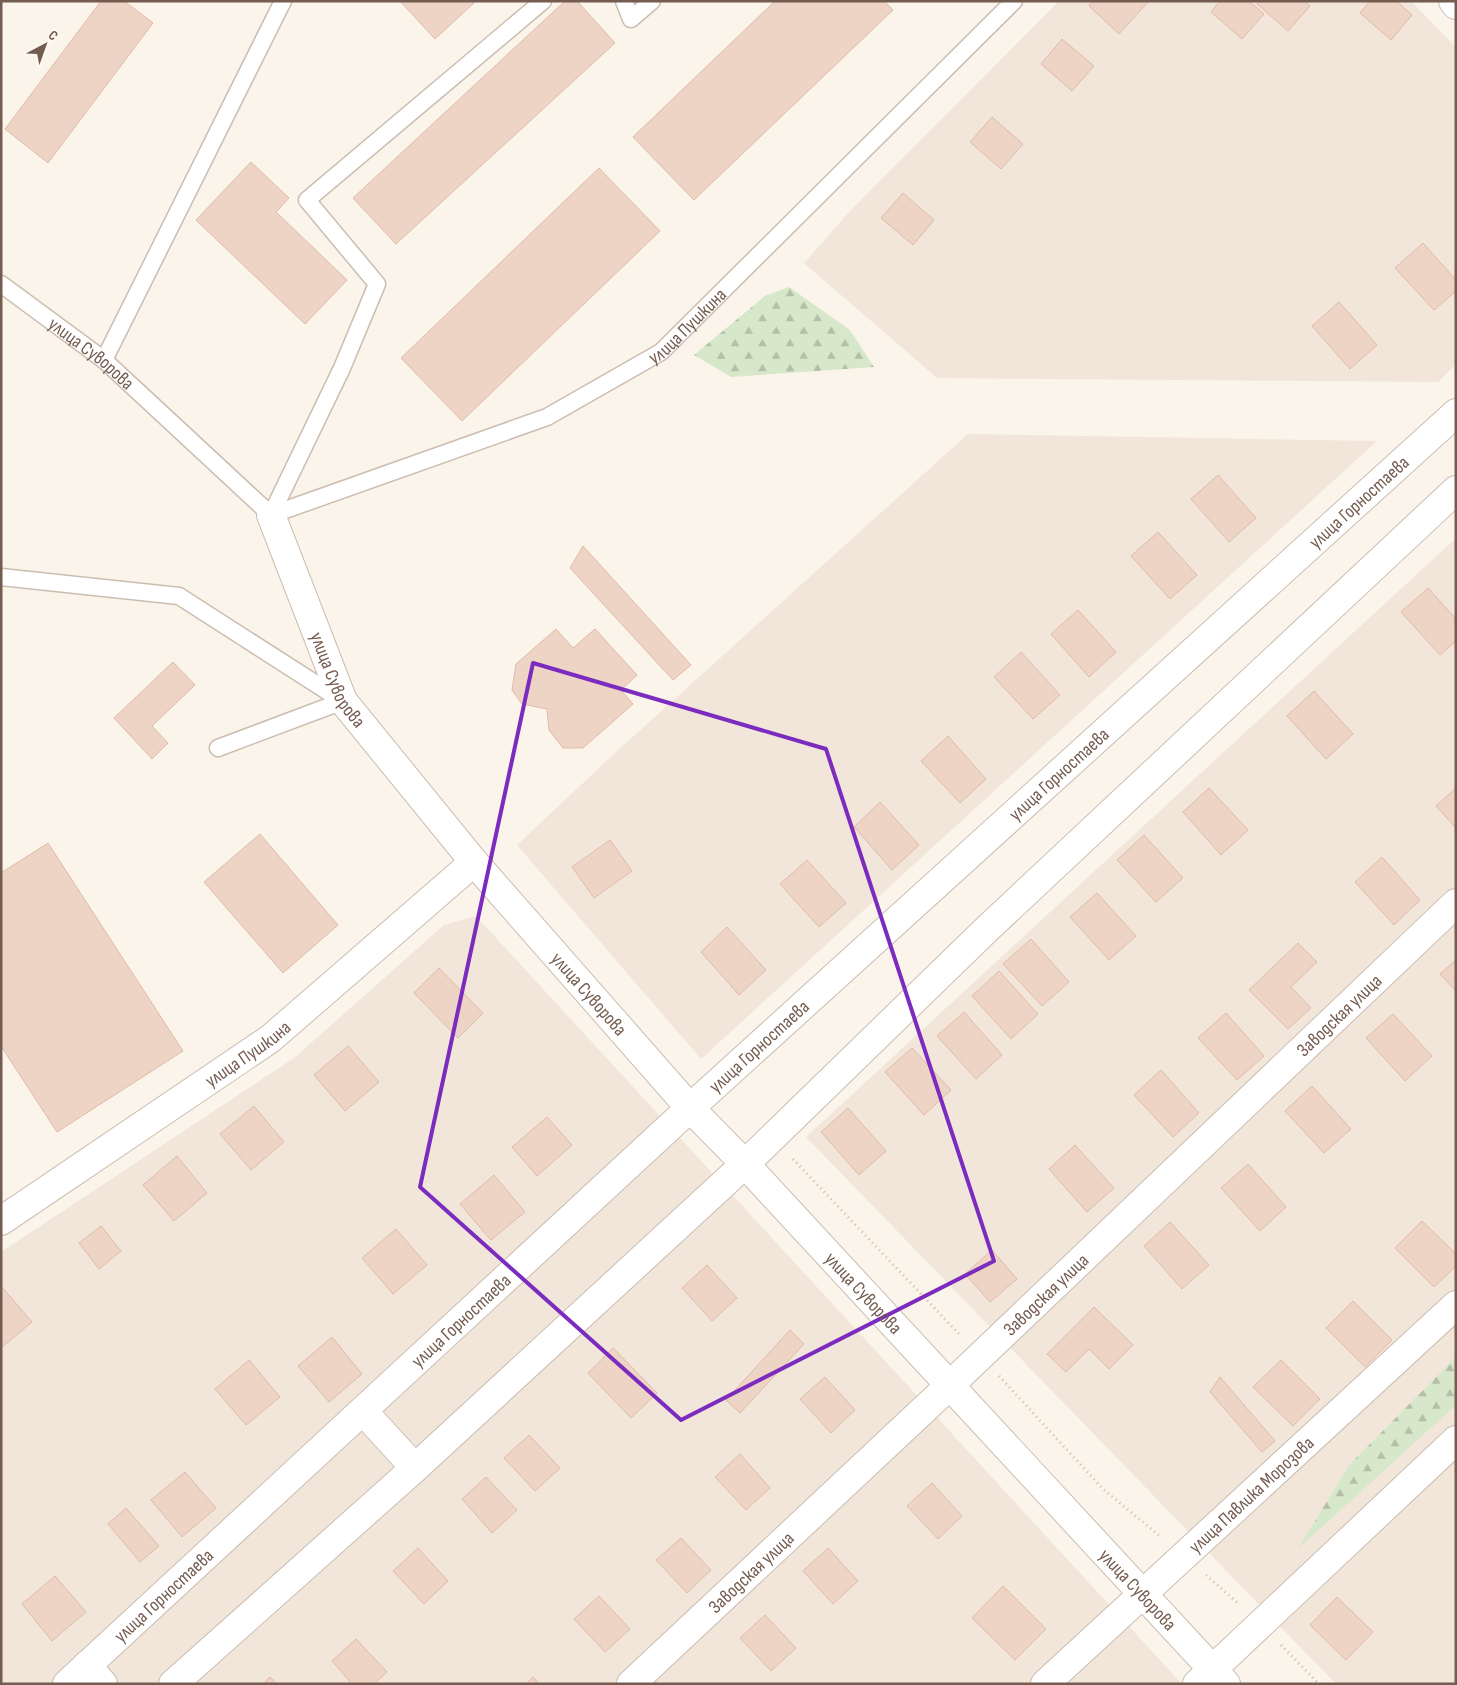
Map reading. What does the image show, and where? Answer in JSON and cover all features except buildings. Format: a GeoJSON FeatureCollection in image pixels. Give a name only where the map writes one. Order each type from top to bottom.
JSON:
{"type":"FeatureCollection","features":[{"type":"Feature","properties":{"kind":"street"},"geometry":{"type":"LineString","coordinates":[[1453,1],[1456,5]]}},
{"type":"Feature","properties":{"kind":"street","name":"улица Горностаева"},"geometry":{"type":"LineString","coordinates":[[67,1684],[95,1674],[362,1410],[690,1108],[1456,414]]}},
{"type":"Feature","properties":{"kind":"street"},"geometry":{"type":"LineString","coordinates":[[173,1684],[415,1468],[745,1164],[988,928],[1456,490]]}},
{"type":"Feature","properties":{"kind":"street","name":"улица Суворова"},"geometry":{"type":"LineString","coordinates":[[271,515],[343,701],[474,862],[690,1108],[745,1164],[1141,1593],[1212,1679]]}},
{"type":"Feature","properties":{"kind":"street","name":"улица Пушкина"},"geometry":{"type":"LineString","coordinates":[[1,1221],[270,1039],[474,862]]}},
{"type":"Feature","properties":{"kind":"street","name":"Заводская улица"},"geometry":{"type":"LineString","coordinates":[[631,1684],[949,1386],[1456,903]]}},
{"type":"Feature","properties":{"kind":"street","name":"улица Павлика Морозова"},"geometry":{"type":"LineString","coordinates":[[1045,1684],[1182,1555],[1456,1305]]}},
{"type":"Feature","properties":{"kind":"street"},"geometry":{"type":"LineString","coordinates":[[362,1410],[415,1468]]}},
{"type":"Feature","properties":{"kind":"street"},"geometry":{"type":"LineString","coordinates":[[1212,1679],[1260,1625],[1456,1440]]}},
{"type":"Feature","properties":{"kind":"lane"},"geometry":{"type":"LineString","coordinates":[[104,360],[283,1]]}},
{"type":"Feature","properties":{"kind":"lane"},"geometry":{"type":"LineString","coordinates":[[271,515],[342,368],[377,284],[307,200],[542,1]]}},
{"type":"Feature","properties":{"kind":"lane"},"geometry":{"type":"LineString","coordinates":[[624,1],[630,19],[652,1]]}},
{"type":"Feature","properties":{"kind":"lane","name":"улица Пушкина"},"geometry":{"type":"LineString","coordinates":[[271,515],[547,417],[661,352],[1014,1]]}},
{"type":"Feature","properties":{"kind":"lane","name":"улица Суворова"},"geometry":{"type":"LineString","coordinates":[[1,284],[104,360],[271,515]]}},
{"type":"Feature","properties":{"kind":"lane"},"geometry":{"type":"LineString","coordinates":[[1,577],[179,596],[343,701]]}},
{"type":"Feature","properties":{"kind":"lane"},"geometry":{"type":"LineString","coordinates":[[218,748],[343,701]]}},
{"type":"Feature","properties":{"kind":"path"},"geometry":{"type":"LineString","coordinates":[[772,1138],[980,1356],[1103,1489],[1241,1605],[1319,1684]]}},
{"type":"Feature","properties":{"kind":"highlighted area"},"geometry":{"type":"Polygon","coordinates":[[[533,663],[826,749],[994,1261],[681,1420],[420,1187],[533,663]]]}},
{"type":"Feature","properties":{"kind":"shaded area"},"geometry":{"type":"Polygon","coordinates":[[[1059,1],[1411,1],[1456,47],[1456,364],[1438,382],[937,378],[804,263],[852,209],[1059,1]]]}},
{"type":"Feature","properties":{"kind":"shaded area"},"geometry":{"type":"Polygon","coordinates":[[[968,434],[1377,441],[701,1059],[517,845],[616,752],[968,434]]]}},
{"type":"Feature","properties":{"kind":"shaded area"},"geometry":{"type":"Polygon","coordinates":[[[1456,538],[1456,1684],[1336,1684],[806,1137],[1456,538]]]}},
{"type":"Feature","properties":{"kind":"shaded area"},"geometry":{"type":"Polygon","coordinates":[[[476,916],[1182,1684],[1,1684],[1,1252],[294,1058],[444,925],[476,916]]]}},
{"type":"Feature","properties":{"kind":"green space"},"geometry":{"type":"Polygon","coordinates":[[[789,287],[850,330],[874,367],[731,377],[694,355],[765,296],[789,287]]]}},
{"type":"Feature","properties":{"kind":"green space"},"geometry":{"type":"Polygon","coordinates":[[[1456,1357],[1456,1405],[1298,1549],[1349,1465],[1456,1357]]]}}]}
